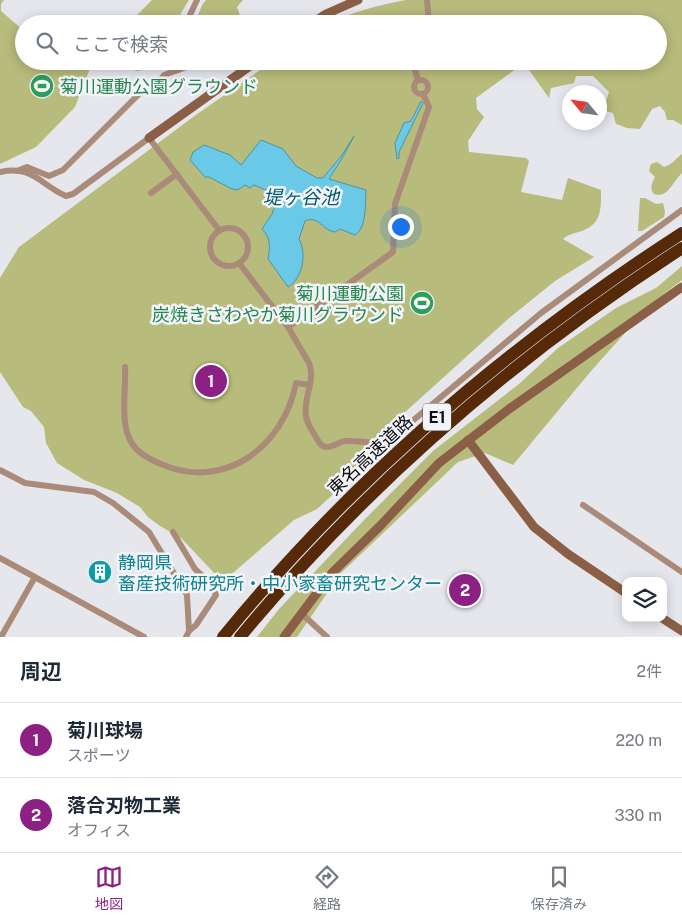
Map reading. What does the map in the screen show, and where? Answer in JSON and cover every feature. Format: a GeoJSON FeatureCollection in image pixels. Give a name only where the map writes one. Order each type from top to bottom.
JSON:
{"type":"FeatureCollection","features":[{"type":"Feature","properties":{"kind":"highway","name":"東名高速道路"},"geometry":{"type":"LineString","coordinates":[[224,637],[261,591],[316,532],[366,481],[422,429],[488,373],[568,311],[682,233]]}},
{"type":"Feature","properties":{"kind":"highway","name":"東名高速道路"},"geometry":{"type":"LineString","coordinates":[[240,637],[325,541],[431,438],[496,382],[584,316],[682,248]]}},
{"type":"Feature","properties":{"kind":"street"},"geometry":{"type":"LineString","coordinates":[[189,15],[197,0]]}},
{"type":"Feature","properties":{"kind":"street"},"geometry":{"type":"LineString","coordinates":[[324,15],[358,0]]}},
{"type":"Feature","properties":{"kind":"street"},"geometry":{"type":"LineString","coordinates":[[427,0],[428,15]]}},
{"type":"Feature","properties":{"kind":"street"},"geometry":{"type":"LineString","coordinates":[[0,172],[17,171],[27,167],[48,176],[63,170],[142,91],[154,89],[164,75],[178,70]]}},
{"type":"Feature","properties":{"kind":"street"},"geometry":{"type":"LineString","coordinates":[[17,171],[38,177],[66,196],[74,194],[244,70]]}},
{"type":"Feature","properties":{"kind":"street"},"geometry":{"type":"LineString","coordinates":[[415,70],[418,80]]}},
{"type":"Feature","properties":{"kind":"street"},"geometry":{"type":"LineString","coordinates":[[418,80],[414,85],[414,90],[419,94],[423,94]]}},
{"type":"Feature","properties":{"kind":"street"},"geometry":{"type":"LineString","coordinates":[[418,80],[423,80],[427,85],[427,90],[423,94]]}},
{"type":"Feature","properties":{"kind":"street"},"geometry":{"type":"LineString","coordinates":[[288,326],[393,252],[395,204],[429,107],[423,94]]}},
{"type":"Feature","properties":{"kind":"street"},"geometry":{"type":"LineString","coordinates":[[149,138],[219,230]]}},
{"type":"Feature","properties":{"kind":"street"},"geometry":{"type":"LineString","coordinates":[[151,194],[177,174]]}},
{"type":"Feature","properties":{"kind":"street"},"geometry":{"type":"LineString","coordinates":[[239,263],[288,326],[311,368],[306,416],[322,445],[327,447],[350,441],[378,444],[391,439],[541,313],[682,210]]}},
{"type":"Feature","properties":{"kind":"street"},"geometry":{"type":"LineString","coordinates":[[230,227],[245,236],[248,248],[239,263],[227,266],[212,257],[211,239],[219,230],[230,227]]}},
{"type":"Feature","properties":{"kind":"street"},"geometry":{"type":"LineString","coordinates":[[284,637],[332,573],[381,525],[439,463],[553,377],[682,287]]}},
{"type":"Feature","properties":{"kind":"street"},"geometry":{"type":"LineString","coordinates":[[126,367],[125,423],[132,445],[139,452],[154,461],[177,470],[190,472],[207,473],[224,469],[239,464],[254,455],[275,434],[290,406],[296,383],[310,384]]}},
{"type":"Feature","properties":{"kind":"street"},"geometry":{"type":"LineString","coordinates":[[468,440],[534,526],[568,554],[622,590]]}},
{"type":"Feature","properties":{"kind":"street"},"geometry":{"type":"LineString","coordinates":[[0,470],[25,483],[94,492],[113,503],[149,532],[187,595],[188,634]]}},
{"type":"Feature","properties":{"kind":"street"},"geometry":{"type":"LineString","coordinates":[[583,505],[682,572]]}},
{"type":"Feature","properties":{"kind":"street"},"geometry":{"type":"LineString","coordinates":[[173,532],[195,569],[210,583],[216,595],[188,634]]}},
{"type":"Feature","properties":{"kind":"street"},"geometry":{"type":"LineString","coordinates":[[0,558],[144,637]]}},
{"type":"Feature","properties":{"kind":"street"},"geometry":{"type":"LineString","coordinates":[[1,637],[35,577]]}},
{"type":"Feature","properties":{"kind":"street"},"geometry":{"type":"LineString","coordinates":[[301,613],[327,637]]}},
{"type":"Feature","properties":{"kind":"street"},"geometry":{"type":"LineString","coordinates":[[667,622],[679,633]]}},
{"type":"Feature","properties":{"kind":"green space","name":"菊川運動公園グラウンド"},"geometry":{"type":"Polygon","coordinates":[[[0,0],[4,0],[1,4],[1,11],[15,23],[15,70],[89,70],[75,107],[36,147],[0,164],[0,0]]]}},
{"type":"Feature","properties":{"kind":"green space"},"geometry":{"type":"Polygon","coordinates":[[[152,0],[189,0],[181,15],[137,15],[152,0]]]}},
{"type":"Feature","properties":{"kind":"green space"},"geometry":{"type":"Polygon","coordinates":[[[206,0],[243,0],[237,7],[240,15],[198,15],[206,0]]]}},
{"type":"Feature","properties":{"kind":"green space"},"geometry":{"type":"Polygon","coordinates":[[[406,0],[682,0],[682,125],[673,120],[667,120],[665,112],[660,106],[652,109],[640,129],[627,128],[616,124],[613,113],[607,111],[609,92],[607,85],[602,85],[593,76],[576,76],[574,83],[551,88],[549,98],[529,70],[667,70],[667,15],[349,15],[365,9],[406,0]]]}},
{"type":"Feature","properties":{"kind":"green space"},"geometry":{"type":"Polygon","coordinates":[[[260,70],[514,70],[476,98],[477,109],[484,117],[468,141],[469,152],[526,158],[529,161],[521,192],[562,200],[568,178],[601,190],[600,209],[597,220],[589,228],[563,239],[594,257],[555,281],[508,319],[382,433],[379,452],[317,509],[294,520],[226,579],[217,576],[181,538],[148,517],[140,507],[117,493],[84,480],[57,463],[46,443],[44,427],[31,411],[23,407],[0,372],[0,278],[19,247],[193,117],[260,70]]]}},
{"type":"Feature","properties":{"kind":"green space"},"geometry":{"type":"Polygon","coordinates":[[[682,154],[682,173],[667,192],[659,195],[654,194],[651,188],[655,177],[649,171],[651,164],[657,162],[664,167],[682,154]]]}},
{"type":"Feature","properties":{"kind":"green space"},"geometry":{"type":"Polygon","coordinates":[[[640,198],[645,198],[656,204],[663,203],[665,212],[664,217],[642,231],[638,231],[640,198]]]}},
{"type":"Feature","properties":{"kind":"green space"},"geometry":{"type":"Polygon","coordinates":[[[682,266],[682,280],[651,304],[591,371],[513,465],[485,453],[458,462],[341,573],[297,637],[257,637],[279,609],[433,451],[519,384],[558,348],[616,308],[656,288],[682,266]]]}},
{"type":"Feature","properties":{"kind":"water"},"geometry":{"type":"Polygon","coordinates":[[[421,101],[423,103],[397,159],[395,143],[404,123],[411,121],[421,101]]]}},
{"type":"Feature","properties":{"kind":"water","name":"堤ヶ谷池"},"geometry":{"type":"Polygon","coordinates":[[[354,136],[329,179],[366,190],[365,215],[362,227],[355,235],[340,229],[335,232],[331,231],[314,220],[305,221],[299,239],[303,251],[302,265],[297,278],[288,287],[268,259],[269,243],[262,229],[272,214],[277,200],[275,194],[254,185],[250,188],[245,185],[238,190],[232,189],[209,177],[205,177],[190,160],[193,152],[204,145],[230,155],[241,165],[261,140],[283,149],[296,166],[317,178],[323,178],[342,155],[354,136]]]}},
{"type":"Feature","properties":{"kind":"place","name":"菊川運動公園グラウンド"},"geometry":{"type":"Point","coordinates":[42,86]}},
{"type":"Feature","properties":{"kind":"place","name":"菊川運動公園 炭焼きさわやか菊川グラウンド"},"geometry":{"type":"Point","coordinates":[422,303]}},
{"type":"Feature","properties":{"kind":"place","name":"菊川球場"},"geometry":{"type":"Point","coordinates":[211,381]}},
{"type":"Feature","properties":{"kind":"place","name":"静岡県 畜産技術研究所・中小家畜研究センター"},"geometry":{"type":"Point","coordinates":[100,572]}},
{"type":"Feature","properties":{"kind":"place","name":"落合刃物工業"},"geometry":{"type":"Point","coordinates":[465,590]}}]}
